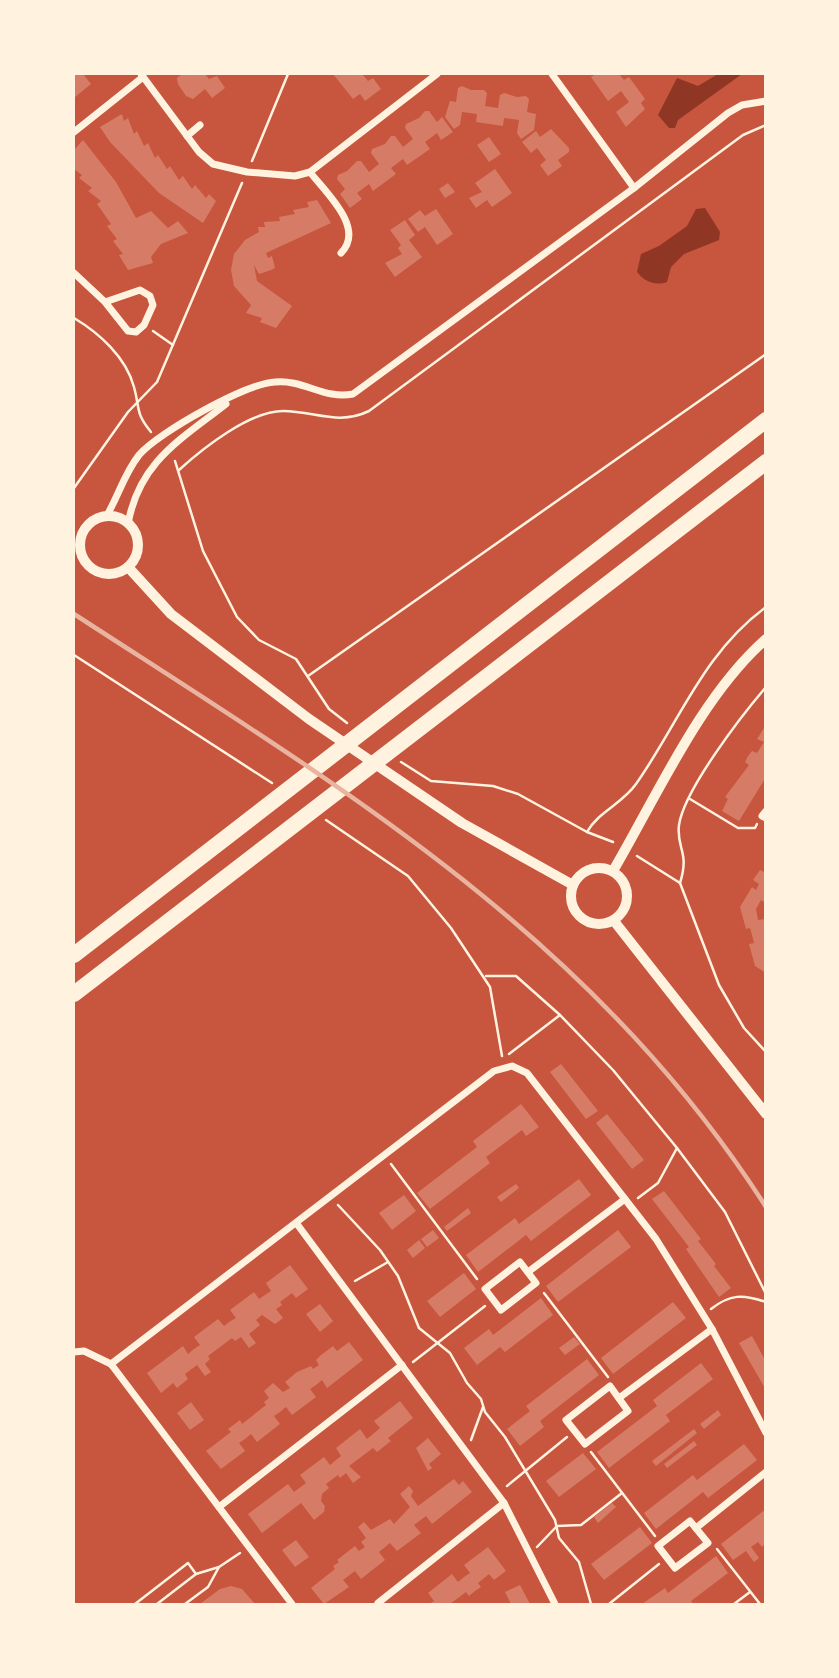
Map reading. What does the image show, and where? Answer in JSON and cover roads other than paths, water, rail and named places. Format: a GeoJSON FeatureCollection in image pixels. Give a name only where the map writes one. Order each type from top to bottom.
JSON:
{"type":"FeatureCollection","features":[{"type":"Feature","properties":{"kind":"highway"},"geometry":{"type":"LineString","coordinates":[[74,955],[765,420]]}},
{"type":"Feature","properties":{"kind":"highway"},"geometry":{"type":"LineString","coordinates":[[74,994],[765,463]]}},
{"type":"Feature","properties":{"kind":"street"},"geometry":{"type":"LineString","coordinates":[[74,132],[142,75],[187,135],[213,164],[247,172],[295,176],[310,172],[437,74]]}},
{"type":"Feature","properties":{"kind":"street"},"geometry":{"type":"LineString","coordinates":[[552,74],[634,188]]}},
{"type":"Feature","properties":{"kind":"street"},"geometry":{"type":"LineString","coordinates":[[106,517],[126,474],[140,454],[189,417],[276,382],[329,396],[354,394],[634,188],[728,113],[742,105],[765,101]]}},
{"type":"Feature","properties":{"kind":"street"},"geometry":{"type":"LineString","coordinates":[[187,135],[200,125]]}},
{"type":"Feature","properties":{"kind":"street"},"geometry":{"type":"LineString","coordinates":[[310,172],[349,226],[348,244],[341,253]]}},
{"type":"Feature","properties":{"kind":"street"},"geometry":{"type":"LineString","coordinates":[[74,273],[104,302],[128,331],[136,332],[144,325],[153,305],[146,292],[140,290],[104,302]]}},
{"type":"Feature","properties":{"kind":"street"},"geometry":{"type":"LineString","coordinates":[[128,524],[138,487],[150,467],[166,450],[235,397]]}},
{"type":"Feature","properties":{"kind":"street"},"geometry":{"type":"LineString","coordinates":[[106,517],[118,518],[128,524],[136,535],[138,549],[128,567],[106,574],[91,568],[78,554],[79,532],[93,521],[106,517]]}},
{"type":"Feature","properties":{"kind":"street"},"geometry":{"type":"LineString","coordinates":[[128,567],[171,614],[309,719],[462,823],[573,885]]}},
{"type":"Feature","properties":{"kind":"street"},"geometry":{"type":"LineString","coordinates":[[613,871],[710,703],[741,663],[765,639]]}},
{"type":"Feature","properties":{"kind":"street"},"geometry":{"type":"LineString","coordinates":[[590,869],[613,871],[622,879],[627,890],[622,913],[614,921],[604,924],[584,921],[572,905],[573,885],[590,869]]}},
{"type":"Feature","properties":{"kind":"street"},"geometry":{"type":"LineString","coordinates":[[614,921],[765,1114]]}},
{"type":"Feature","properties":{"kind":"street"},"geometry":{"type":"LineString","coordinates":[[111,1364],[494,1071],[512,1066],[527,1073],[656,1239],[712,1329],[765,1433]]}},
{"type":"Feature","properties":{"kind":"street"},"geometry":{"type":"LineString","coordinates":[[528,1272],[627,1202]]}},
{"type":"Feature","properties":{"kind":"street"},"geometry":{"type":"LineString","coordinates":[[297,1224],[498,1493],[531,1552],[555,1605]]}},
{"type":"Feature","properties":{"kind":"street"},"geometry":{"type":"LineString","coordinates":[[520,1262],[528,1272],[536,1283],[501,1310],[485,1289],[520,1262]]}},
{"type":"Feature","properties":{"kind":"street"},"geometry":{"type":"LineString","coordinates":[[619,1398],[712,1329]]}},
{"type":"Feature","properties":{"kind":"street"},"geometry":{"type":"LineString","coordinates":[[74,1352],[84,1351],[111,1364],[292,1605]]}},
{"type":"Feature","properties":{"kind":"street"},"geometry":{"type":"LineString","coordinates":[[219,1507],[404,1366]]}},
{"type":"Feature","properties":{"kind":"street"},"geometry":{"type":"LineString","coordinates":[[610,1386],[619,1398],[628,1410],[585,1444],[566,1420],[610,1386]]}},
{"type":"Feature","properties":{"kind":"street"},"geometry":{"type":"LineString","coordinates":[[696,1528],[765,1472]]}},
{"type":"Feature","properties":{"kind":"street"},"geometry":{"type":"LineString","coordinates":[[378,1603],[504,1503]]}},
{"type":"Feature","properties":{"kind":"street"},"geometry":{"type":"LineString","coordinates":[[690,1521],[696,1528],[708,1543],[676,1568],[658,1546],[690,1521]]}},
{"type":"Feature","properties":{"kind":"railway"},"geometry":{"type":"LineString","coordinates":[[74,614],[363,805],[453,872],[540,944],[621,1023],[697,1110],[766,1207]]}}]}
